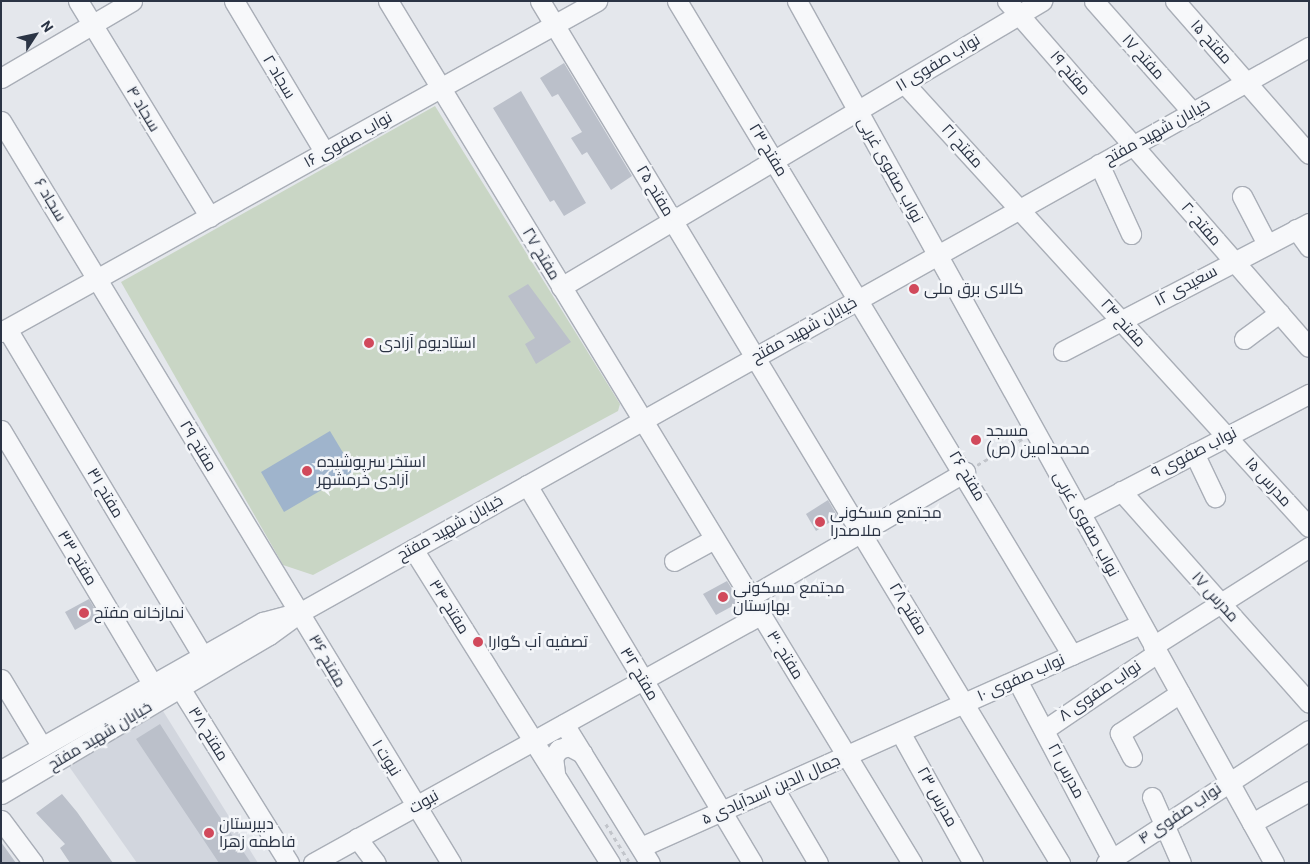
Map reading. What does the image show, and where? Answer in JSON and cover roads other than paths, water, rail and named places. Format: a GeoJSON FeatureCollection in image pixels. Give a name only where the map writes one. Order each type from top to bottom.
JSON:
{"type":"FeatureCollection","features":[{"type":"Feature","properties":{"kind":"street","name":"سجاد ۴"},"geometry":{"type":"LineString","coordinates":[[78,1],[210,217]]}},
{"type":"Feature","properties":{"kind":"street"},"geometry":{"type":"LineString","coordinates":[[1,78],[132,1]]}},
{"type":"Feature","properties":{"kind":"street","name":"سجاد ۲"},"geometry":{"type":"LineString","coordinates":[[234,1],[325,153]]}},
{"type":"Feature","properties":{"kind":"street","name":"مفتح ۲۷"},"geometry":{"type":"LineString","coordinates":[[388,1],[642,421]]}},
{"type":"Feature","properties":{"kind":"street","name":"مفتح ۲۵"},"geometry":{"type":"LineString","coordinates":[[540,1],[756,357]]}},
{"type":"Feature","properties":{"kind":"street","name":"نواب صفوی ۱۶"},"geometry":{"type":"LineString","coordinates":[[4,331],[597,1]]}},
{"type":"Feature","properties":{"kind":"street","name":"مفتح ۲۳"},"geometry":{"type":"LineString","coordinates":[[677,1],[860,299]]}},
{"type":"Feature","properties":{"kind":"street","name":"نواب صفوی غربی"},"geometry":{"type":"LineString","coordinates":[[797,1],[1274,863]]}},
{"type":"Feature","properties":{"kind":"street","name":"نواب صفوی ۱۱"},"geometry":{"type":"LineString","coordinates":[[561,287],[904,83],[1013,8],[1042,1]]}},
{"type":"Feature","properties":{"kind":"street","name":"مفتح ۱۷"},"geometry":{"type":"LineString","coordinates":[[1094,1],[1193,112]]}},
{"type":"Feature","properties":{"kind":"street","name":"مفتح ۱۵"},"geometry":{"type":"LineString","coordinates":[[1175,1],[1309,154]]}},
{"type":"Feature","properties":{"kind":"street","name":"مفتح ۱۹"},"geometry":{"type":"LineString","coordinates":[[1013,8],[1133,145]]}},
{"type":"Feature","properties":{"kind":"street","name":"خیابان شهید مفتح"},"geometry":{"type":"LineString","coordinates":[[1,794],[180,688],[298,613],[1309,47]]}},
{"type":"Feature","properties":{"kind":"street","name":"مفتح ۲۱"},"geometry":{"type":"LineString","coordinates":[[904,83],[1020,209]]}},
{"type":"Feature","properties":{"kind":"street","name":"سجاد ۶"},"geometry":{"type":"LineString","coordinates":[[1,121],[98,279]]}},
{"type":"Feature","properties":{"kind":"street","name":"مفتح ۲۰"},"geometry":{"type":"LineString","coordinates":[[1133,145],[1309,347]]}},
{"type":"Feature","properties":{"kind":"street"},"geometry":{"type":"LineString","coordinates":[[1099,164],[1131,234]]}},
{"type":"Feature","properties":{"kind":"street"},"geometry":{"type":"LineString","coordinates":[[1242,196],[1267,244]]}},
{"type":"Feature","properties":{"kind":"street","name":"مفتح ۲۴"},"geometry":{"type":"LineString","coordinates":[[1020,209],[1227,436]]}},
{"type":"Feature","properties":{"kind":"street"},"geometry":{"type":"LineString","coordinates":[[1302,226],[1309,247]]}},
{"type":"Feature","properties":{"kind":"street","name":"سعیدی ۱۲"},"geometry":{"type":"LineString","coordinates":[[1063,351],[1302,226]]}},
{"type":"Feature","properties":{"kind":"street","name":"مفتح ۲۹"},"geometry":{"type":"LineString","coordinates":[[98,279],[298,613]]}},
{"type":"Feature","properties":{"kind":"street","name":"مفتح ۲۶"},"geometry":{"type":"LineString","coordinates":[[860,299],[965,472],[1072,655]]}},
{"type":"Feature","properties":{"kind":"street"},"geometry":{"type":"LineString","coordinates":[[1244,339],[1279,313]]}},
{"type":"Feature","properties":{"kind":"street","name":"مفتح ۳۱"},"geometry":{"type":"LineString","coordinates":[[4,331],[203,657]]}},
{"type":"Feature","properties":{"kind":"street","name":"مفتح ۲۸"},"geometry":{"type":"LineString","coordinates":[[756,357],[1060,863]]}},
{"type":"Feature","properties":{"kind":"street","name":"نواب صفوی ۹"},"geometry":{"type":"LineString","coordinates":[[1080,512],[1309,394]]}},
{"type":"Feature","properties":{"kind":"street","name":"مفتح ۳۰"},"geometry":{"type":"LineString","coordinates":[[642,421],[912,863]]}},
{"type":"Feature","properties":{"kind":"street","name":"مفتح ۳۳"},"geometry":{"type":"LineString","coordinates":[[1,430],[153,685]]}},
{"type":"Feature","properties":{"kind":"street","name":"مدرس ۱۵"},"geometry":{"type":"LineString","coordinates":[[1227,436],[1309,526]]}},
{"type":"Feature","properties":{"kind":"street"},"geometry":{"type":"LineString","coordinates":[[1194,453],[1215,497]]}},
{"type":"Feature","properties":{"kind":"street"},"geometry":{"type":"LineString","coordinates":[[750,597],[965,472]]}},
{"type":"Feature","properties":{"kind":"street","name":"مفتح ۳۲"},"geometry":{"type":"LineString","coordinates":[[527,485],[752,863]]}},
{"type":"Feature","properties":{"kind":"street","name":"مدرس ۱۷"},"geometry":{"type":"LineString","coordinates":[[1120,491],[1309,703]]}},
{"type":"Feature","properties":{"kind":"street"},"geometry":{"type":"LineString","coordinates":[[674,561],[714,539]]}},
{"type":"Feature","properties":{"kind":"street","name":"نواب صفوی ۸"},"geometry":{"type":"LineString","coordinates":[[1044,730],[1221,604],[1309,547]]}},
{"type":"Feature","properties":{"kind":"street","name":"مفتح ۳۴"},"geometry":{"type":"LineString","coordinates":[[413,549],[610,863]]}},
{"type":"Feature","properties":{"kind":"street","name":"خیابان شهید مفتح"},"geometry":{"type":"LineString","coordinates":[[1,770],[262,622],[298,613]]}},
{"type":"Feature","properties":{"kind":"street","name":"مفتح ۳۶"},"geometry":{"type":"LineString","coordinates":[[298,613],[355,709]]}},
{"type":"Feature","properties":{"kind":"street","name":"نبوت"},"geometry":{"type":"LineString","coordinates":[[313,863],[760,616]]}},
{"type":"Feature","properties":{"kind":"street","name":"نواب صفوی ۱۰"},"geometry":{"type":"LineString","coordinates":[[900,732],[1141,624]]}},
{"type":"Feature","properties":{"kind":"street"},"geometry":{"type":"LineString","coordinates":[[1,679],[42,747]]}},
{"type":"Feature","properties":{"kind":"street","name":"مدرس ۲۱"},"geometry":{"type":"LineString","coordinates":[[1017,680],[1111,862]]}},
{"type":"Feature","properties":{"kind":"street","name":"مفتح ۳۸"},"geometry":{"type":"LineString","coordinates":[[180,688],[289,863]]}},
{"type":"Feature","properties":{"kind":"street"},"geometry":{"type":"LineString","coordinates":[[1132,757],[1120,733],[1180,693]]}},
{"type":"Feature","properties":{"kind":"street","name":"نبوت ۱"},"geometry":{"type":"LineString","coordinates":[[355,709],[450,863]]}},
{"type":"Feature","properties":{"kind":"street"},"geometry":{"type":"LineString","coordinates":[[564,724],[646,855]]}},
{"type":"Feature","properties":{"kind":"street","name":"نواب صفوی ۴"},"geometry":{"type":"LineString","coordinates":[[1111,862],[1163,825],[1309,730]]}},
{"type":"Feature","properties":{"kind":"street","name":"جمال الدین اسدآبادی ۵"},"geometry":{"type":"LineString","coordinates":[[646,855],[721,812],[900,732]]}},
{"type":"Feature","properties":{"kind":"street","name":"مدرس ۲۳"},"geometry":{"type":"LineString","coordinates":[[900,732],[973,863]]}},
{"type":"Feature","properties":{"kind":"street"},"geometry":{"type":"LineString","coordinates":[[554,773],[553,757],[559,749],[569,746],[582,754]]}},
{"type":"Feature","properties":{"kind":"street"},"geometry":{"type":"LineString","coordinates":[[774,788],[818,863]]}},
{"type":"Feature","properties":{"kind":"street"},"geometry":{"type":"LineString","coordinates":[[1252,823],[1309,791]]}},
{"type":"Feature","properties":{"kind":"street"},"geometry":{"type":"LineString","coordinates":[[1152,798],[1181,863]]}},
{"type":"Feature","properties":{"kind":"street"},"geometry":{"type":"LineString","coordinates":[[1,820],[33,863]]}},
{"type":"Feature","properties":{"kind":"street"},"geometry":{"type":"LineString","coordinates":[[358,838],[376,863]]}},
{"type":"Feature","properties":{"kind":"water","name":"استخر سرپوشیده آزادی خرمشهر"},"geometry":{"type":"Polygon","coordinates":[[[330,431],[354,471],[284,512],[261,472],[330,431]]]}},
{"type":"Feature","properties":{"kind":"place","name":"کالای برق ملی"},"geometry":{"type":"Point","coordinates":[914,289]}},
{"type":"Feature","properties":{"kind":"place","name":"استادیوم آزادی"},"geometry":{"type":"Point","coordinates":[369,343]}},
{"type":"Feature","properties":{"kind":"place","name":"مسجد محمدامین (ص)"},"geometry":{"type":"Point","coordinates":[976,440]}},
{"type":"Feature","properties":{"kind":"place","name":"استخر سرپوشیده آزادی خرمشهر"},"geometry":{"type":"Point","coordinates":[307,471]}},
{"type":"Feature","properties":{"kind":"place","name":"مجتمع مسکونی ملاصدرا"},"geometry":{"type":"Point","coordinates":[820,522]}},
{"type":"Feature","properties":{"kind":"place","name":"مجتمع مسکونی بهارستان"},"geometry":{"type":"Point","coordinates":[723,597]}},
{"type":"Feature","properties":{"kind":"place","name":"نمازخانه مفتح"},"geometry":{"type":"Point","coordinates":[84,613]}},
{"type":"Feature","properties":{"kind":"place","name":"تصفیه آب گوارا"},"geometry":{"type":"Point","coordinates":[478,642]}},
{"type":"Feature","properties":{"kind":"place","name":"دبیرستان فاطمه زهرا"},"geometry":{"type":"Point","coordinates":[209,833]}}]}
